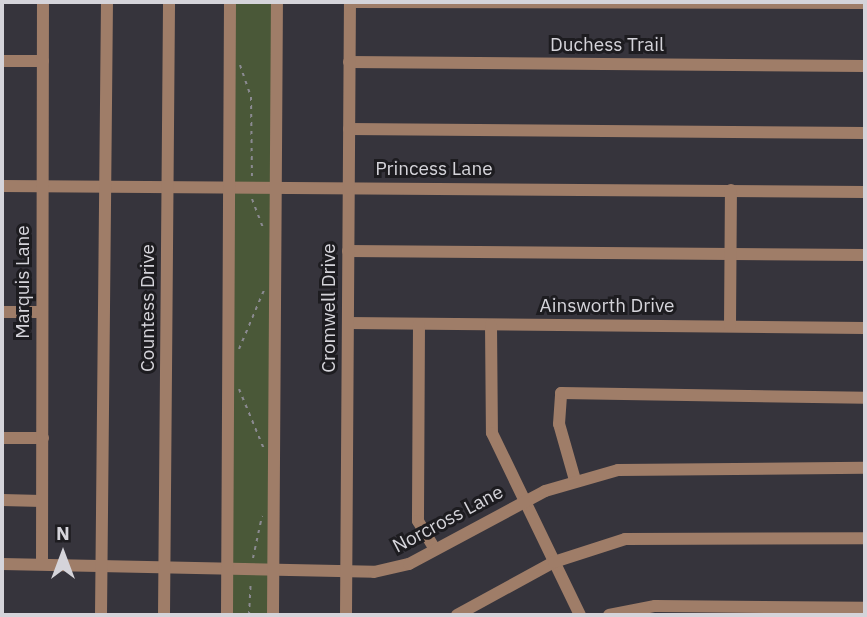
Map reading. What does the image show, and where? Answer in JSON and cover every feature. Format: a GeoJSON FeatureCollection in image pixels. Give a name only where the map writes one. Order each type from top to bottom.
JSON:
{"type":"FeatureCollection","features":[{"type":"Feature","properties":{"kind":"street","name":"Marquis Lane"},"geometry":{"type":"LineString","coordinates":[[42,563],[43,2]]}},
{"type":"Feature","properties":{"kind":"street"},"geometry":{"type":"LineString","coordinates":[[101,615],[103,186],[107,2]]}},
{"type":"Feature","properties":{"kind":"street","name":"Countess Drive"},"geometry":{"type":"LineString","coordinates":[[164,615],[169,2]]}},
{"type":"Feature","properties":{"kind":"street"},"geometry":{"type":"LineString","coordinates":[[227,615],[230,2]]}},
{"type":"Feature","properties":{"kind":"street"},"geometry":{"type":"LineString","coordinates":[[273,615],[277,2]]}},
{"type":"Feature","properties":{"kind":"street"},"geometry":{"type":"LineString","coordinates":[[350,2],[865,3]]}},
{"type":"Feature","properties":{"kind":"street","name":"Cromwell Drive"},"geometry":{"type":"LineString","coordinates":[[346,615],[350,2]]}},
{"type":"Feature","properties":{"kind":"street"},"geometry":{"type":"LineString","coordinates":[[2,61],[43,61]]}},
{"type":"Feature","properties":{"kind":"street","name":"Duchess Trail"},"geometry":{"type":"LineString","coordinates":[[349,62],[865,66]]}},
{"type":"Feature","properties":{"kind":"street"},"geometry":{"type":"LineString","coordinates":[[349,128],[865,133]]}},
{"type":"Feature","properties":{"kind":"street","name":"Princess Lane"},"geometry":{"type":"LineString","coordinates":[[2,186],[865,192]]}},
{"type":"Feature","properties":{"kind":"street"},"geometry":{"type":"LineString","coordinates":[[730,326],[731,190]]}},
{"type":"Feature","properties":{"kind":"street"},"geometry":{"type":"LineString","coordinates":[[348,251],[865,256]]}},
{"type":"Feature","properties":{"kind":"street"},"geometry":{"type":"LineString","coordinates":[[2,312],[41,312]]}},
{"type":"Feature","properties":{"kind":"street","name":"Ainsworth Drive"},"geometry":{"type":"LineString","coordinates":[[348,323],[865,328]]}},
{"type":"Feature","properties":{"kind":"street"},"geometry":{"type":"LineString","coordinates":[[419,324],[418,521],[435,549]]}},
{"type":"Feature","properties":{"kind":"street"},"geometry":{"type":"LineString","coordinates":[[491,325],[492,433],[580,615]]}},
{"type":"Feature","properties":{"kind":"street"},"geometry":{"type":"LineString","coordinates":[[575,480],[559,424],[561,393],[865,398]]}},
{"type":"Feature","properties":{"kind":"street"},"geometry":{"type":"LineString","coordinates":[[2,438],[43,438]]}},
{"type":"Feature","properties":{"kind":"street","name":"Norcross Lane"},"geometry":{"type":"LineString","coordinates":[[2,564],[166,564],[273,570],[390,570],[524,501],[575,480],[651,467],[865,468]]}},
{"type":"Feature","properties":{"kind":"street"},"geometry":{"type":"LineString","coordinates":[[2,500],[42,501]]}},
{"type":"Feature","properties":{"kind":"street"},"geometry":{"type":"LineString","coordinates":[[457,615],[554,562],[648,537],[865,538]]}},
{"type":"Feature","properties":{"kind":"street"},"geometry":{"type":"LineString","coordinates":[[609,615],[655,606],[865,608]]}},
{"type":"Feature","properties":{"kind":"path"},"geometry":{"type":"LineString","coordinates":[[240,63],[253,109],[252,187],[266,235]]}},
{"type":"Feature","properties":{"kind":"path"},"geometry":{"type":"LineString","coordinates":[[238,358],[266,284]]}},
{"type":"Feature","properties":{"kind":"path"},"geometry":{"type":"LineString","coordinates":[[238,383],[267,462]]}},
{"type":"Feature","properties":{"kind":"path"},"geometry":{"type":"LineString","coordinates":[[248,615],[252,569],[266,505]]}},
{"type":"Feature","properties":{"kind":"green space"},"geometry":{"type":"Polygon","coordinates":[[[231,2],[280,2],[276,615],[227,615],[231,2]]]}}]}
